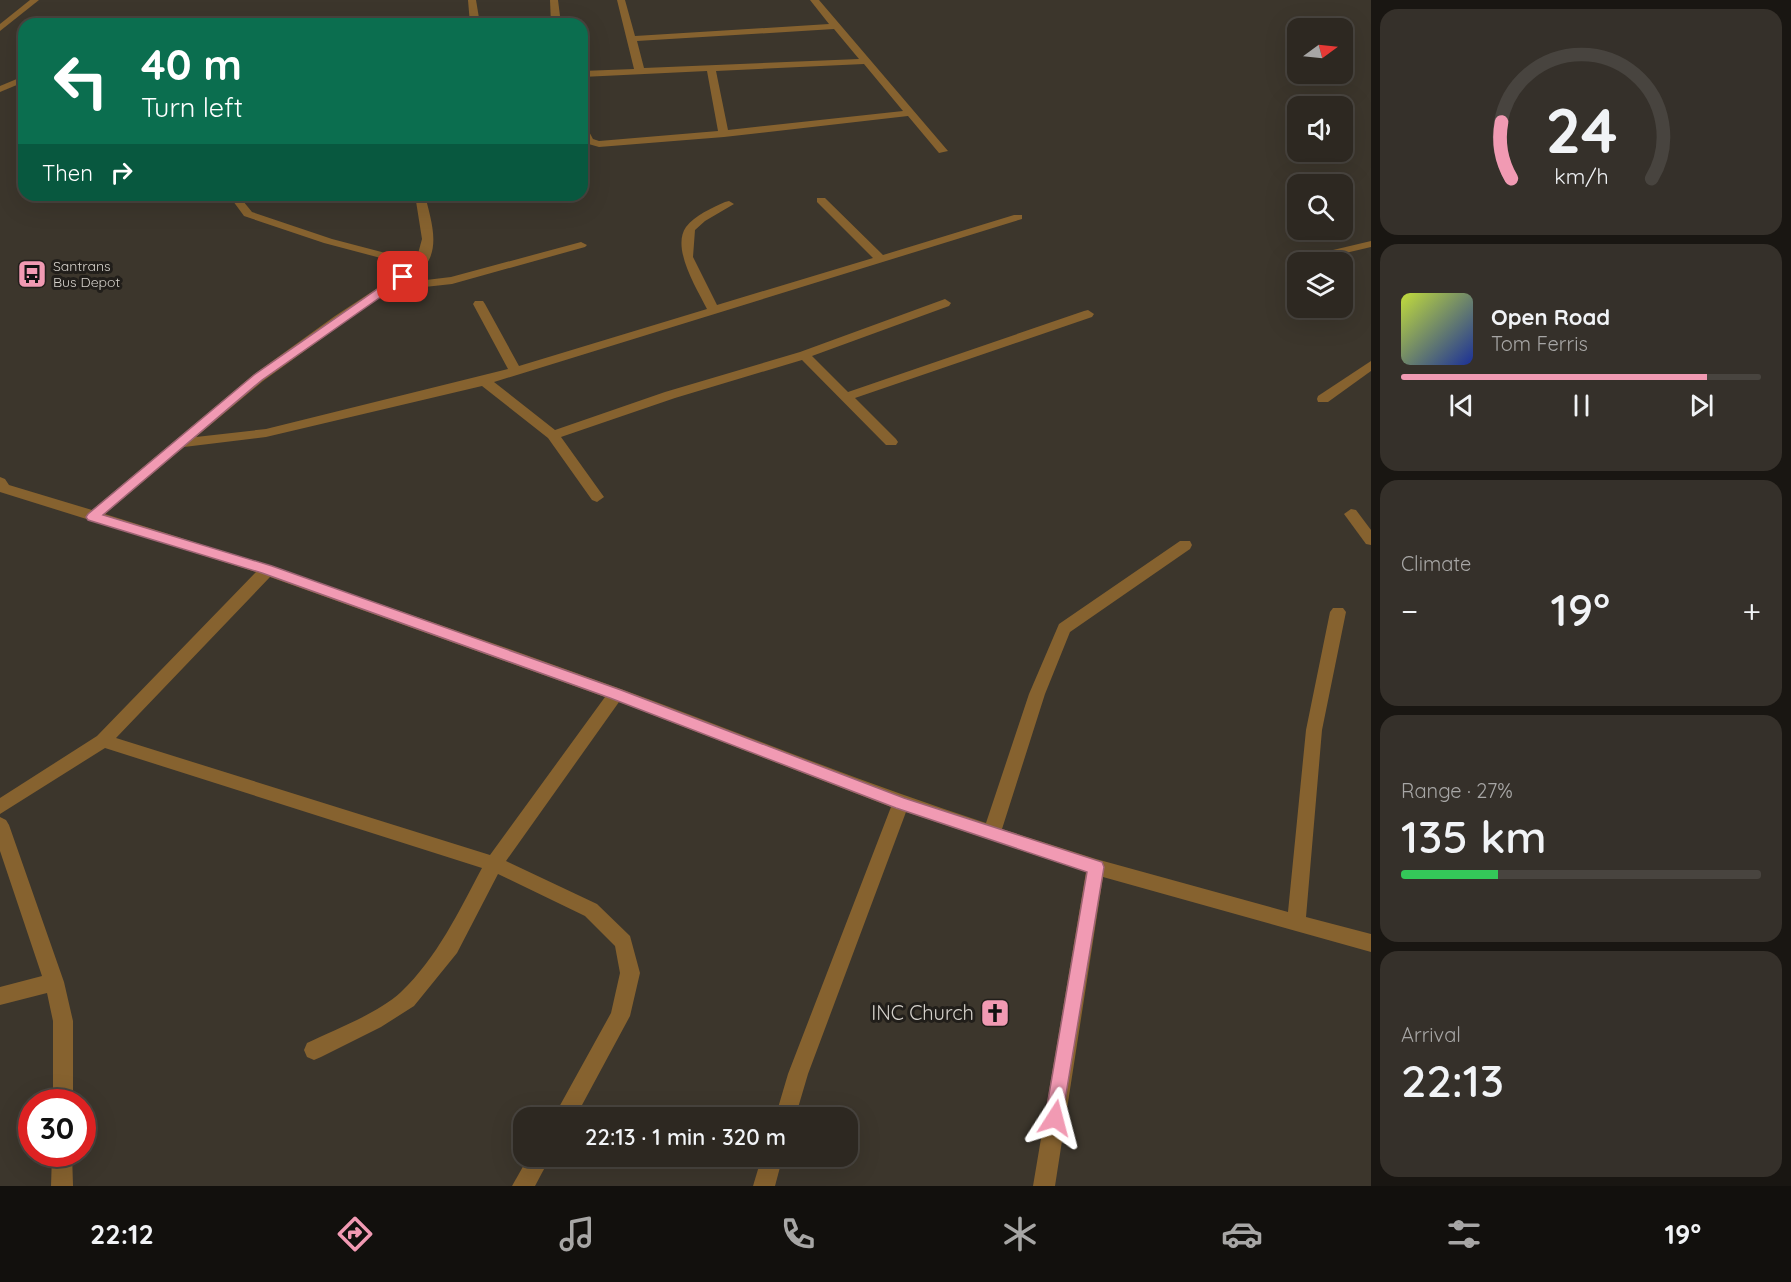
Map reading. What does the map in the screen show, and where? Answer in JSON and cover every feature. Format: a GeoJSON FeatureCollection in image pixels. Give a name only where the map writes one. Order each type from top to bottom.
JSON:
{"type":"FeatureCollection","features":[{"type":"Feature","properties":{"kind":"street"},"geometry":{"type":"LineString","coordinates":[[0,28],[35,0]]}},
{"type":"Feature","properties":{"kind":"street"},"geometry":{"type":"LineString","coordinates":[[472,0],[474,18]]}},
{"type":"Feature","properties":{"kind":"street"},"geometry":{"type":"LineString","coordinates":[[554,0],[556,18]]}},
{"type":"Feature","properties":{"kind":"street"},"geometry":{"type":"LineString","coordinates":[[621,0],[640,72]]}},
{"type":"Feature","properties":{"kind":"street"},"geometry":{"type":"LineString","coordinates":[[814,0],[943,151]]}},
{"type":"Feature","properties":{"kind":"street"},"geometry":{"type":"LineString","coordinates":[[632,39],[835,26]]}},
{"type":"Feature","properties":{"kind":"street"},"geometry":{"type":"LineString","coordinates":[[588,74],[868,61]]}},
{"type":"Feature","properties":{"kind":"street"},"geometry":{"type":"LineString","coordinates":[[711,68],[724,134]]}},
{"type":"Feature","properties":{"kind":"street"},"geometry":{"type":"LineString","coordinates":[[0,89],[18,82]]}},
{"type":"Feature","properties":{"kind":"street"},"geometry":{"type":"LineString","coordinates":[[588,139],[599,144],[724,134],[910,113]]}},
{"type":"Feature","properties":{"kind":"street"},"geometry":{"type":"LineString","coordinates":[[821,200],[881,259]]}},
{"type":"Feature","properties":{"kind":"street"},"geometry":{"type":"LineString","coordinates":[[238,201],[248,214],[328,241],[420,265]]}},
{"type":"Feature","properties":{"kind":"street"},"geometry":{"type":"LineString","coordinates":[[93,517],[184,443],[258,378],[420,265],[428,252],[427,229],[421,201]]}},
{"type":"Feature","properties":{"kind":"street"},"geometry":{"type":"LineString","coordinates":[[714,311],[687,257],[690,229],[701,219],[729,204]]}},
{"type":"Feature","properties":{"kind":"street"},"geometry":{"type":"LineString","coordinates":[[184,443],[266,433],[484,381],[1018,217]]}},
{"type":"Feature","properties":{"kind":"street"},"geometry":{"type":"LineString","coordinates":[[1337,252],[1371,244]]}},
{"type":"Feature","properties":{"kind":"street"},"geometry":{"type":"LineString","coordinates":[[386,288],[452,280],[581,245]]}},
{"type":"Feature","properties":{"kind":"street"},"geometry":{"type":"LineString","coordinates":[[554,435],[670,395],[804,355],[945,303]]}},
{"type":"Feature","properties":{"kind":"street"},"geometry":{"type":"LineString","coordinates":[[479,304],[515,370]]}},
{"type":"Feature","properties":{"kind":"street"},"geometry":{"type":"LineString","coordinates":[[846,397],[1088,314]]}},
{"type":"Feature","properties":{"kind":"street"},"geometry":{"type":"LineString","coordinates":[[804,355],[891,442]]}},
{"type":"Feature","properties":{"kind":"street"},"geometry":{"type":"LineString","coordinates":[[1323,399],[1371,365]]}},
{"type":"Feature","properties":{"kind":"street"},"geometry":{"type":"LineString","coordinates":[[484,381],[554,435],[597,497]]}},
{"type":"Feature","properties":{"kind":"street"},"geometry":{"type":"LineString","coordinates":[[0,482],[4,488],[267,570],[616,694],[902,803],[1096,867],[1371,943]]}},
{"type":"Feature","properties":{"kind":"street"},"geometry":{"type":"LineString","coordinates":[[1351,514],[1371,540]]}},
{"type":"Feature","properties":{"kind":"street"},"geometry":{"type":"LineString","coordinates":[[992,833],[1037,694],[1064,628],[1185,545]]}},
{"type":"Feature","properties":{"kind":"street"},"geometry":{"type":"LineString","coordinates":[[0,807],[104,741],[267,570]]}},
{"type":"Feature","properties":{"kind":"street"},"geometry":{"type":"LineString","coordinates":[[1296,923],[1314,730],[1338,612]]}},
{"type":"Feature","properties":{"kind":"street"},"geometry":{"type":"LineString","coordinates":[[314,1050],[374,1020],[407,999],[450,947],[494,864],[616,694]]}},
{"type":"Feature","properties":{"kind":"street"},"geometry":{"type":"LineString","coordinates":[[104,741],[494,864],[591,910],[623,942],[630,973],[620,1016],[569,1107]]}},
{"type":"Feature","properties":{"kind":"street"},"geometry":{"type":"LineString","coordinates":[[788,1107],[798,1074],[902,803]]}},
{"type":"Feature","properties":{"kind":"street"},"geometry":{"type":"LineString","coordinates":[[0,825],[54,982],[63,1021],[63,1089]]}},
{"type":"Feature","properties":{"kind":"street"},"geometry":{"type":"LineString","coordinates":[[1044,1186],[1096,867]]}},
{"type":"Feature","properties":{"kind":"street"},"geometry":{"type":"LineString","coordinates":[[0,996],[54,982]]}},
{"type":"Feature","properties":{"kind":"street"},"geometry":{"type":"LineString","coordinates":[[62,1167],[62,1186]]}},
{"type":"Feature","properties":{"kind":"street"},"geometry":{"type":"LineString","coordinates":[[523,1186],[534,1167]]}},
{"type":"Feature","properties":{"kind":"street"},"geometry":{"type":"LineString","coordinates":[[764,1186],[770,1167]]}},
{"type":"Feature","properties":{"kind":"place","name":"Santrans Bus Depot"},"geometry":{"type":"Point","coordinates":[32,274]}},
{"type":"Feature","properties":{"kind":"place","name":"INC Church"},"geometry":{"type":"Point","coordinates":[995,1013]}},
{"type":"Feature","properties":{"kind":"route"},"geometry":{"type":"LineString","coordinates":[[403,277],[339,319],[258,378],[184,443],[93,517],[267,570],[616,694],[902,803],[1096,867],[1055,1118]]}}]}
